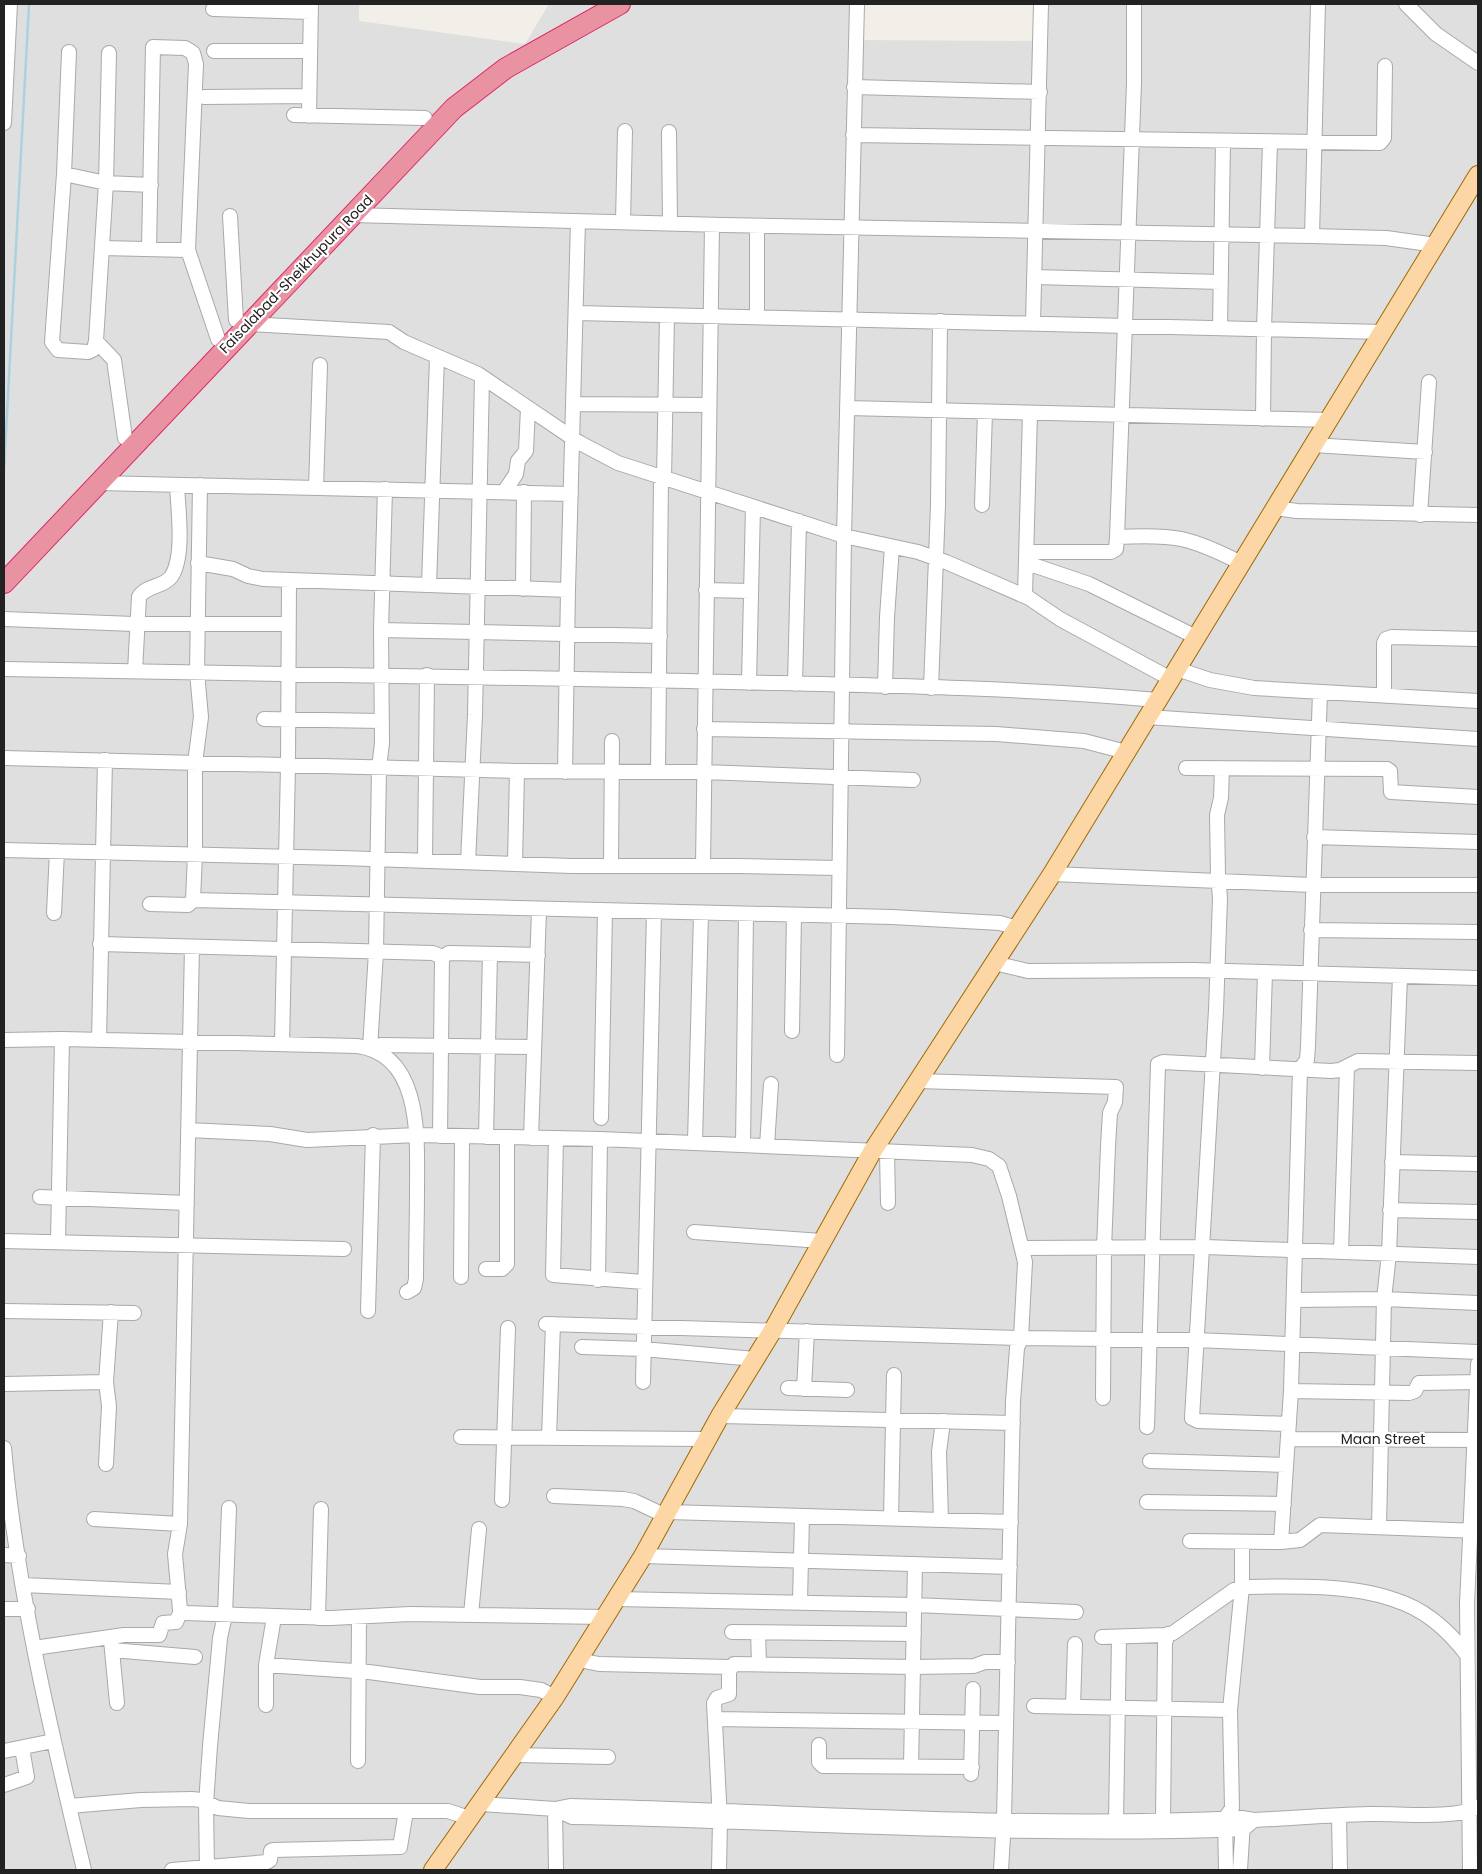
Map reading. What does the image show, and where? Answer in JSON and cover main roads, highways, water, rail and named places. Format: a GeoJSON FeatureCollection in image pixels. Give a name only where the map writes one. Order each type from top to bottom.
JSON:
{"type":"FeatureCollection","features":[{"type":"Feature","properties":{"kind":"highway","name":"Faisalabad-Sheikhupura Road"},"geometry":{"type":"LineString","coordinates":[[4,583],[99,483],[426,118],[465,82],[490,64],[595,4]]}},
{"type":"Feature","properties":{"kind":"highway","name":"Faisalabad-Sheikhupura Road"},"geometry":{"type":"LineString","coordinates":[[4,566],[218,339],[242,322],[352,215],[422,139],[454,108],[481,86],[542,46],[620,4]]}},
{"type":"Feature","properties":{"kind":"main road"},"geometry":{"type":"LineString","coordinates":[[434,1870],[579,1660],[643,1556],[720,1416],[772,1330],[822,1241],[879,1152],[918,1081],[1052,874],[1478,175]]}},
{"type":"Feature","properties":{"kind":"waterway"},"geometry":{"type":"LineString","coordinates":[[4,470],[29,4]]}}]}
